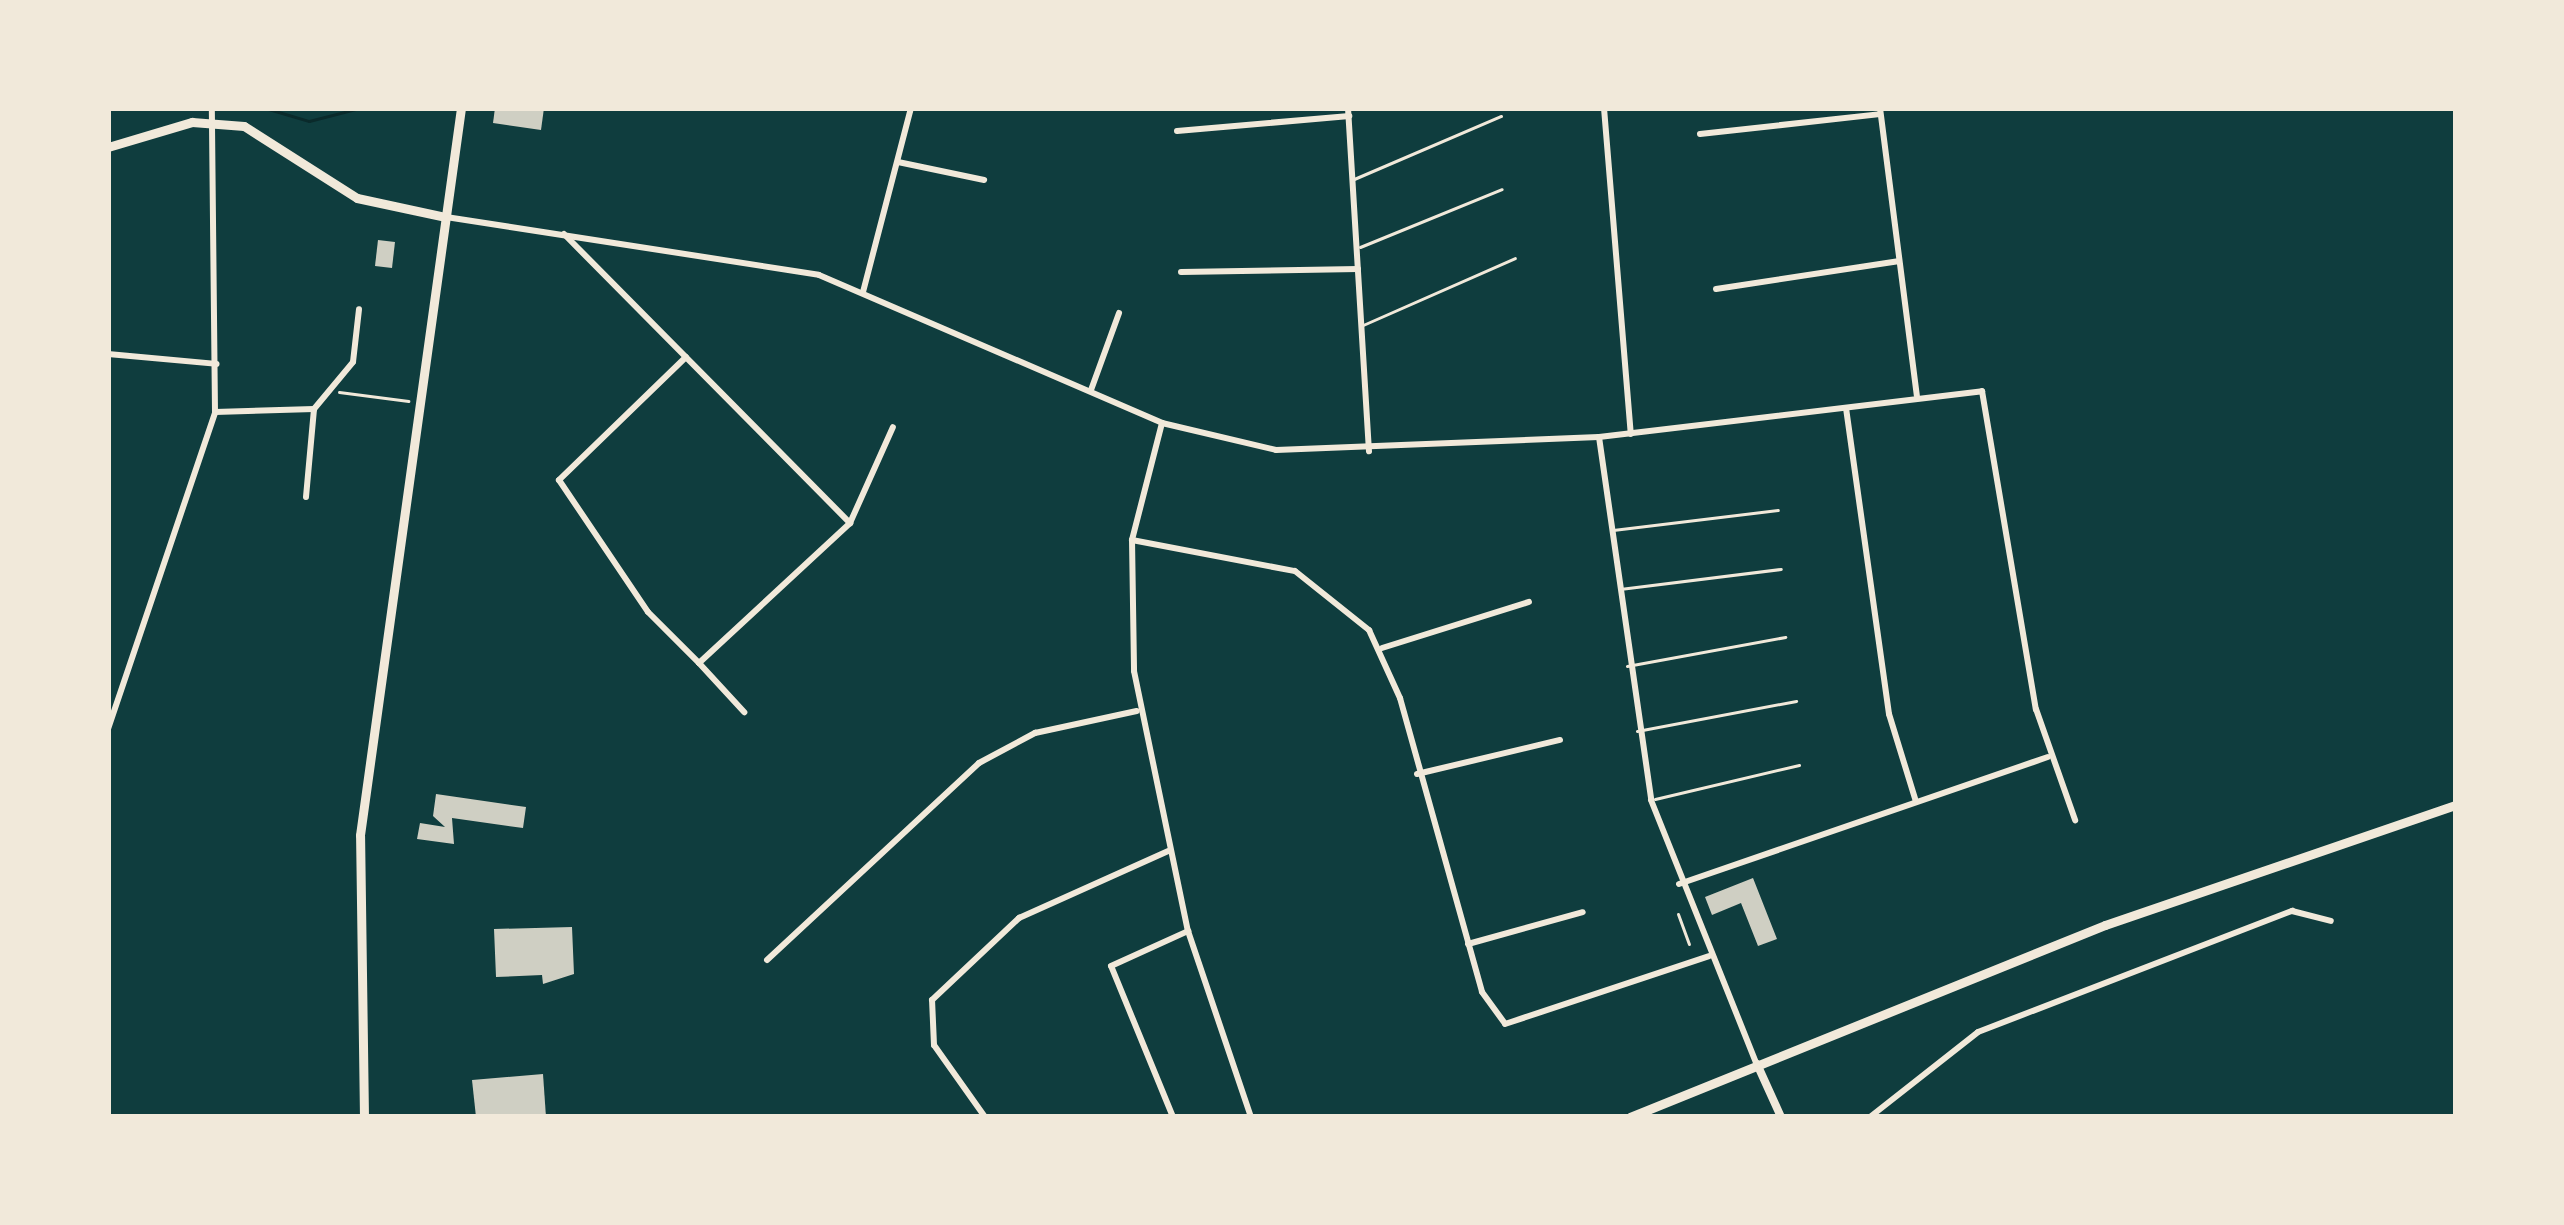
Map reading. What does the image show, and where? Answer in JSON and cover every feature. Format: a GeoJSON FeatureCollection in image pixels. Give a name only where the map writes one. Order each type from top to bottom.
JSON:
{"type":"FeatureCollection","features":[{"type":"Feature","properties":{"kind":"main road"},"geometry":{"type":"LineString","coordinates":[[364,1117],[359,835],[461,108]]}},
{"type":"Feature","properties":{"kind":"main road"},"geometry":{"type":"LineString","coordinates":[[108,147],[211,121],[262,133],[357,198],[446,217]]}},
{"type":"Feature","properties":{"kind":"main road"},"geometry":{"type":"LineString","coordinates":[[1630,1117],[2105,925],[2456,805]]}},
{"type":"Feature","properties":{"kind":"street"},"geometry":{"type":"LineString","coordinates":[[108,729],[214,412],[212,108]]}},
{"type":"Feature","properties":{"kind":"street"},"geometry":{"type":"LineString","coordinates":[[863,292],[911,108]]}},
{"type":"Feature","properties":{"kind":"street"},"geometry":{"type":"LineString","coordinates":[[1604,108],[1631,434]]}},
{"type":"Feature","properties":{"kind":"street"},"geometry":{"type":"LineString","coordinates":[[1700,134],[1880,111],[1917,397]]}},
{"type":"Feature","properties":{"kind":"street"},"geometry":{"type":"LineString","coordinates":[[1177,130],[1348,112],[1370,451]]}},
{"type":"Feature","properties":{"kind":"street"},"geometry":{"type":"LineString","coordinates":[[898,162],[984,179]]}},
{"type":"Feature","properties":{"kind":"street"},"geometry":{"type":"LineString","coordinates":[[446,217],[819,274],[1162,423],[1276,450],[1370,451],[1600,437],[1982,391],[2048,757],[2075,820]]}},
{"type":"Feature","properties":{"kind":"street"},"geometry":{"type":"LineString","coordinates":[[561,231],[850,523]]}},
{"type":"Feature","properties":{"kind":"street"},"geometry":{"type":"LineString","coordinates":[[1716,289],[1898,261]]}},
{"type":"Feature","properties":{"kind":"street"},"geometry":{"type":"LineString","coordinates":[[1181,272],[1358,269]]}},
{"type":"Feature","properties":{"kind":"street"},"geometry":{"type":"LineString","coordinates":[[306,496],[314,409],[356,352],[359,309]]}},
{"type":"Feature","properties":{"kind":"street"},"geometry":{"type":"LineString","coordinates":[[1091,390],[1119,313]]}},
{"type":"Feature","properties":{"kind":"street"},"geometry":{"type":"LineString","coordinates":[[108,354],[217,364]]}},
{"type":"Feature","properties":{"kind":"street"},"geometry":{"type":"LineString","coordinates":[[686,357],[559,480],[648,612],[744,712]]}},
{"type":"Feature","properties":{"kind":"street"},"geometry":{"type":"LineString","coordinates":[[1846,408],[1889,714],[1916,802]]}},
{"type":"Feature","properties":{"kind":"street"},"geometry":{"type":"LineString","coordinates":[[214,412],[314,409]]}},
{"type":"Feature","properties":{"kind":"street"},"geometry":{"type":"LineString","coordinates":[[1162,423],[1132,540],[1139,710],[1189,931],[1247,1116]]}},
{"type":"Feature","properties":{"kind":"street"},"geometry":{"type":"LineString","coordinates":[[699,663],[850,523],[893,427]]}},
{"type":"Feature","properties":{"kind":"street"},"geometry":{"type":"LineString","coordinates":[[1600,437],[1627,666],[1652,800],[1708,956],[1781,1117]]}},
{"type":"Feature","properties":{"kind":"street"},"geometry":{"type":"LineString","coordinates":[[1132,540],[1295,571],[1354,611],[1382,648],[1468,944],[1505,1024],[1708,956]]}},
{"type":"Feature","properties":{"kind":"street"},"geometry":{"type":"LineString","coordinates":[[1382,648],[1529,602]]}},
{"type":"Feature","properties":{"kind":"street"},"geometry":{"type":"LineString","coordinates":[[767,960],[979,763],[1035,733],[1139,710]]}},
{"type":"Feature","properties":{"kind":"street"},"geometry":{"type":"LineString","coordinates":[[1417,774],[1560,740]]}},
{"type":"Feature","properties":{"kind":"street"},"geometry":{"type":"LineString","coordinates":[[1679,884],[2048,757]]}},
{"type":"Feature","properties":{"kind":"street"},"geometry":{"type":"LineString","coordinates":[[985,1117],[934,1046],[932,1000],[1019,918],[1168,850]]}},
{"type":"Feature","properties":{"kind":"street"},"geometry":{"type":"LineString","coordinates":[[1870,1117],[1978,1032],[2292,911],[2331,921]]}},
{"type":"Feature","properties":{"kind":"street"},"geometry":{"type":"LineString","coordinates":[[1468,944],[1583,912]]}},
{"type":"Feature","properties":{"kind":"street"},"geometry":{"type":"LineString","coordinates":[[1172,1117],[1111,966],[1189,931]]}},
{"type":"Feature","properties":{"kind":"lane"},"geometry":{"type":"LineString","coordinates":[[1352,180],[1502,116]]}},
{"type":"Feature","properties":{"kind":"lane"},"geometry":{"type":"LineString","coordinates":[[1358,248],[1502,189]]}},
{"type":"Feature","properties":{"kind":"lane"},"geometry":{"type":"LineString","coordinates":[[1361,326],[1515,258]]}},
{"type":"Feature","properties":{"kind":"lane"},"geometry":{"type":"LineString","coordinates":[[1611,530],[1778,510]]}},
{"type":"Feature","properties":{"kind":"lane"},"geometry":{"type":"LineString","coordinates":[[1618,590],[1780,569]]}},
{"type":"Feature","properties":{"kind":"lane"},"geometry":{"type":"LineString","coordinates":[[1627,666],[1785,638]]}},
{"type":"Feature","properties":{"kind":"lane"},"geometry":{"type":"LineString","coordinates":[[1637,731],[1796,701]]}},
{"type":"Feature","properties":{"kind":"lane"},"geometry":{"type":"LineString","coordinates":[[1652,800],[1799,765]]}},
{"type":"Feature","properties":{"kind":"path"},"geometry":{"type":"LineString","coordinates":[[331,391],[407,401]]}},
{"type":"Feature","properties":{"kind":"path"},"geometry":{"type":"LineString","coordinates":[[1678,914],[1689,944]]}},
{"type":"Feature","properties":{"kind":"building"},"geometry":{"type":"Polygon","coordinates":[[[495,108],[544,108],[541,130],[493,123],[495,108]]]}},
{"type":"Feature","properties":{"kind":"building"},"geometry":{"type":"Polygon","coordinates":[[[378,240],[395,242],[392,268],[375,266],[378,240]]]}},
{"type":"Feature","properties":{"kind":"building"},"geometry":{"type":"Polygon","coordinates":[[[436,794],[526,807],[523,828],[452,818],[454,844],[417,839],[420,823],[445,827],[433,816],[436,794]]]}},
{"type":"Feature","properties":{"kind":"building"},"geometry":{"type":"Polygon","coordinates":[[[1753,878],[1777,939],[1758,946],[1741,903],[1712,915],[1705,897],[1753,878]]]}},
{"type":"Feature","properties":{"kind":"building"},"geometry":{"type":"Polygon","coordinates":[[[572,927],[574,974],[543,984],[542,975],[496,977],[494,929],[572,927]]]}},
{"type":"Feature","properties":{"kind":"building"},"geometry":{"type":"Polygon","coordinates":[[[543,1074],[546,1117],[476,1117],[472,1080],[543,1074]]]}},
{"type":"Feature","properties":{"kind":"waterway"},"geometry":{"type":"LineString","coordinates":[[265,108],[309,121],[360,108]]}}]}
